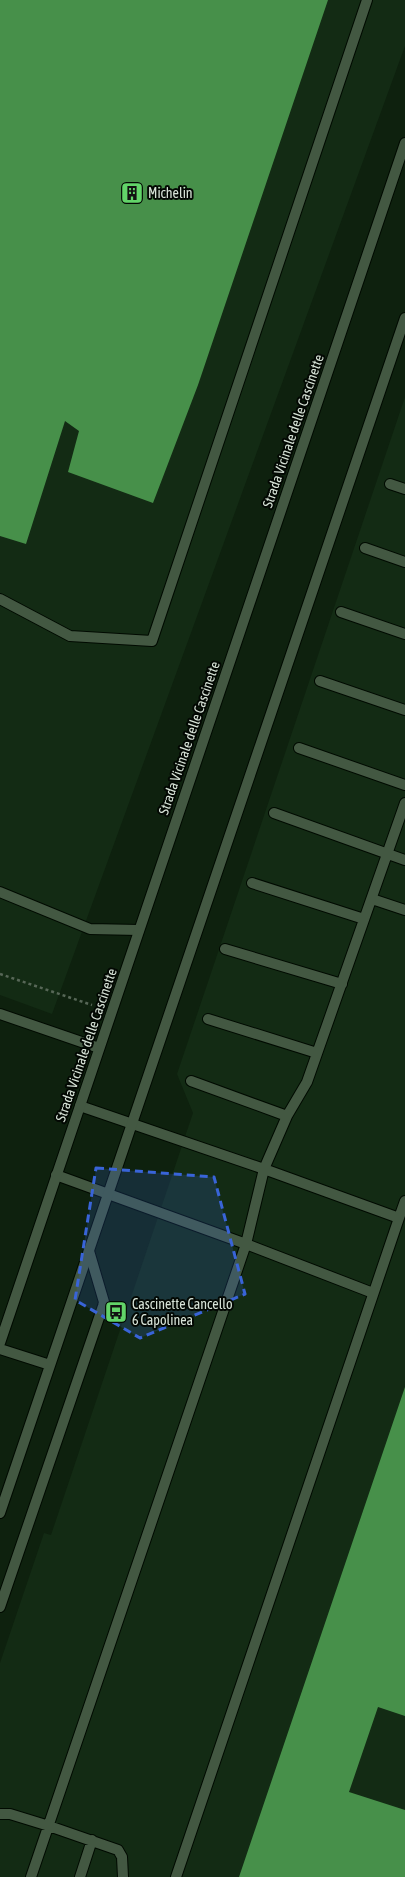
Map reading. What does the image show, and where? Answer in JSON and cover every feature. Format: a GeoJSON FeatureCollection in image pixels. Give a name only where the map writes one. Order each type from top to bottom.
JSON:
{"type":"FeatureCollection","features":[{"type":"Feature","properties":{"kind":"street"},"geometry":{"type":"LineString","coordinates":[[0,599],[70,636],[152,641],[367,0]]}},
{"type":"Feature","properties":{"kind":"street","name":"Strada Vicinale delle Cascinette"},"geometry":{"type":"LineString","coordinates":[[0,1343],[405,143]]}},
{"type":"Feature","properties":{"kind":"street"},"geometry":{"type":"LineString","coordinates":[[0,1513],[405,318]]}},
{"type":"Feature","properties":{"kind":"street"},"geometry":{"type":"LineString","coordinates":[[390,484],[405,489]]}},
{"type":"Feature","properties":{"kind":"street"},"geometry":{"type":"LineString","coordinates":[[365,548],[405,562]]}},
{"type":"Feature","properties":{"kind":"street"},"geometry":{"type":"LineString","coordinates":[[341,612],[405,634]]}},
{"type":"Feature","properties":{"kind":"street"},"geometry":{"type":"LineString","coordinates":[[320,681],[405,710]]}},
{"type":"Feature","properties":{"kind":"street"},"geometry":{"type":"LineString","coordinates":[[299,748],[405,785]]}},
{"type":"Feature","properties":{"kind":"street"},"geometry":{"type":"LineString","coordinates":[[32,1877],[246,1244],[264,1169],[287,1116],[307,1082],[405,803]]}},
{"type":"Feature","properties":{"kind":"street"},"geometry":{"type":"LineString","coordinates":[[274,814],[387,855],[405,860]]}},
{"type":"Feature","properties":{"kind":"street"},"geometry":{"type":"LineString","coordinates":[[252,883],[364,919]]}},
{"type":"Feature","properties":{"kind":"street"},"geometry":{"type":"LineString","coordinates":[[0,892],[90,929],[139,930]]}},
{"type":"Feature","properties":{"kind":"street"},"geometry":{"type":"LineString","coordinates":[[372,899],[405,910]]}},
{"type":"Feature","properties":{"kind":"street"},"geometry":{"type":"LineString","coordinates":[[225,949],[342,984]]}},
{"type":"Feature","properties":{"kind":"street"},"geometry":{"type":"LineString","coordinates":[[0,1014],[100,1048]]}},
{"type":"Feature","properties":{"kind":"street"},"geometry":{"type":"LineString","coordinates":[[208,1019],[317,1054]]}},
{"type":"Feature","properties":{"kind":"street"},"geometry":{"type":"LineString","coordinates":[[191,1081],[287,1116]]}},
{"type":"Feature","properties":{"kind":"street"},"geometry":{"type":"LineString","coordinates":[[80,1106],[264,1169],[400,1218]]}},
{"type":"Feature","properties":{"kind":"street"},"geometry":{"type":"LineString","coordinates":[[56,1175],[246,1244],[373,1293]]}},
{"type":"Feature","properties":{"kind":"street"},"geometry":{"type":"LineString","coordinates":[[176,1877],[405,1201]]}},
{"type":"Feature","properties":{"kind":"street"},"geometry":{"type":"LineString","coordinates":[[0,1607],[104,1302],[89,1250]]}},
{"type":"Feature","properties":{"kind":"street"},"geometry":{"type":"LineString","coordinates":[[0,1349],[50,1365]]}},
{"type":"Feature","properties":{"kind":"street"},"geometry":{"type":"LineString","coordinates":[[0,1814],[10,1814],[92,1840],[118,1850],[122,1857],[123,1877]]}},
{"type":"Feature","properties":{"kind":"street"},"geometry":{"type":"LineString","coordinates":[[80,1877],[92,1840]]}},
{"type":"Feature","properties":{"kind":"path"},"geometry":{"type":"LineString","coordinates":[[0,974],[112,1012]]}},
{"type":"Feature","properties":{"kind":"highlighted area"},"geometry":{"type":"Polygon","coordinates":[[[96,1168],[214,1177],[245,1294],[140,1338],[75,1300],[96,1168]]]}},
{"type":"Feature","properties":{"kind":"shaded area","name":"Michelin"},"geometry":{"type":"Polygon","coordinates":[[[0,0],[405,0],[405,46],[52,1014],[0,995],[0,0]]]}},
{"type":"Feature","properties":{"kind":"shaded area"},"geometry":{"type":"Polygon","coordinates":[[[405,397],[405,1877],[0,1877],[0,1663],[44,1533],[51,1535],[193,1113],[177,1074],[405,397]]]}},
{"type":"Feature","properties":{"kind":"building","name":"Michelin"},"geometry":{"type":"Polygon","coordinates":[[[0,0],[328,0],[198,385],[153,503],[68,472],[79,431],[65,421],[26,544],[0,536],[0,0]]]}},
{"type":"Feature","properties":{"kind":"building"},"geometry":{"type":"Polygon","coordinates":[[[405,1387],[405,1716],[378,1707],[349,1792],[405,1810],[405,1877],[239,1877],[405,1387]]]}},
{"type":"Feature","properties":{"kind":"place","name":"Michelin"},"geometry":{"type":"Point","coordinates":[132,193]}},
{"type":"Feature","properties":{"kind":"place","name":"Cascinette Cancello 6 Capolinea"},"geometry":{"type":"Point","coordinates":[116,1312]}}]}
